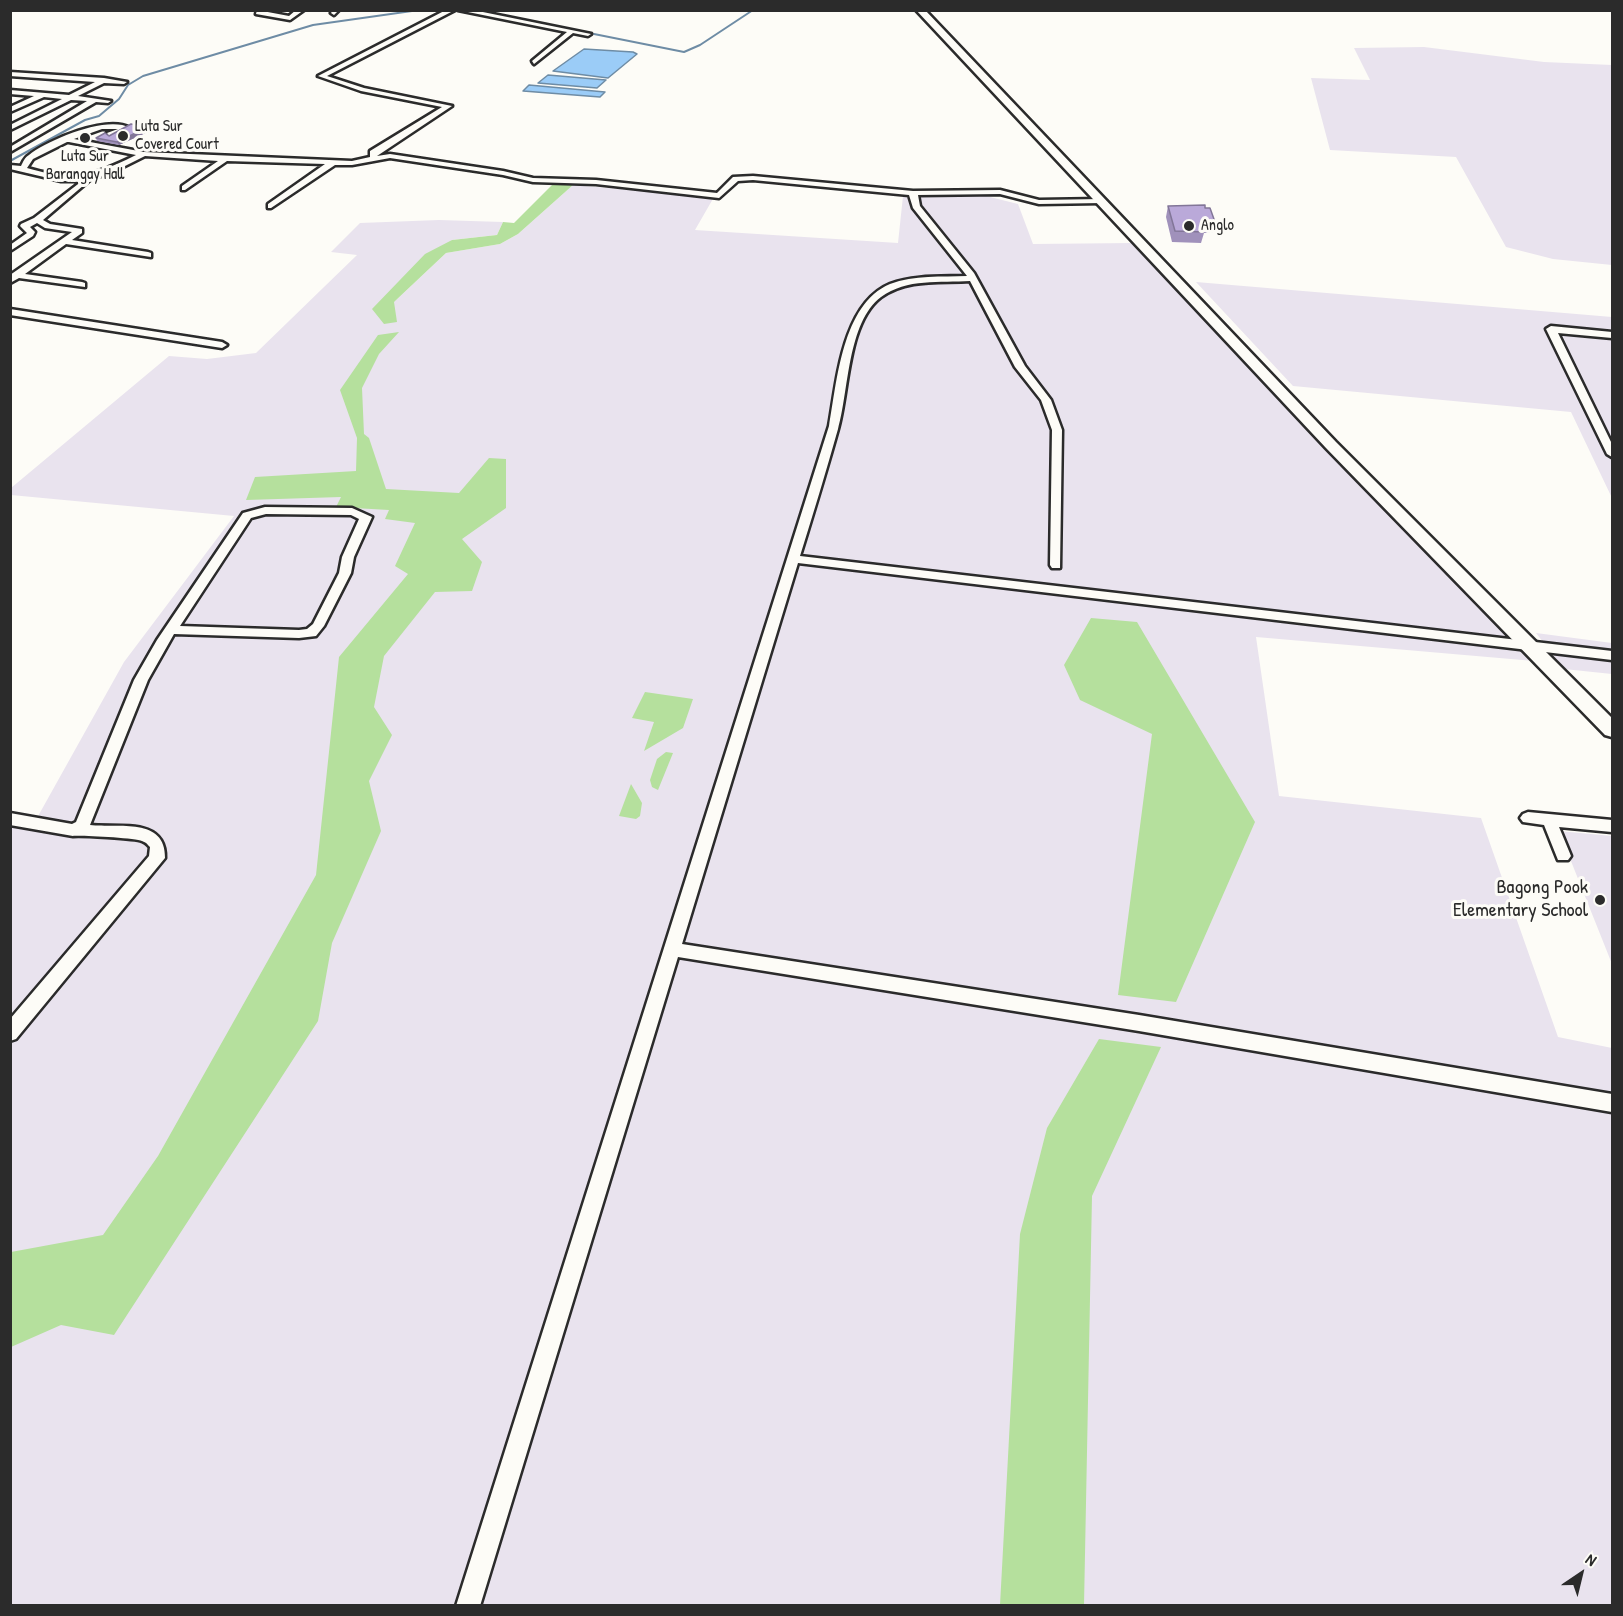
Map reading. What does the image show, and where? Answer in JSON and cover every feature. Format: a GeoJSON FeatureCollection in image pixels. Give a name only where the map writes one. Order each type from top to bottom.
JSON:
{"type":"FeatureCollection","features":[{"type":"Feature","properties":{"kind":"street"},"geometry":{"type":"LineString","coordinates":[[261,10],[258,14],[290,18],[301,10]]}},
{"type":"Feature","properties":{"kind":"street"},"geometry":{"type":"LineString","coordinates":[[375,158],[371,155],[373,153],[433,118],[448,106],[363,90],[321,76],[452,10]]}},
{"type":"Feature","properties":{"kind":"street"},"geometry":{"type":"LineString","coordinates":[[461,10],[588,33]]}},
{"type":"Feature","properties":{"kind":"street"},"geometry":{"type":"LineString","coordinates":[[920,10],[1331,445],[1612,730]]}},
{"type":"Feature","properties":{"kind":"street"},"geometry":{"type":"LineString","coordinates":[[534,62],[572,31]]}},
{"type":"Feature","properties":{"kind":"street"},"geometry":{"type":"LineString","coordinates":[[12,75],[124,82]]}},
{"type":"Feature","properties":{"kind":"street"},"geometry":{"type":"LineString","coordinates":[[10,92],[45,76]]}},
{"type":"Feature","properties":{"kind":"street"},"geometry":{"type":"LineString","coordinates":[[10,110],[78,78]]}},
{"type":"Feature","properties":{"kind":"street"},"geometry":{"type":"LineString","coordinates":[[10,128],[105,80]]}},
{"type":"Feature","properties":{"kind":"street"},"geometry":{"type":"LineString","coordinates":[[10,92],[108,101]]}},
{"type":"Feature","properties":{"kind":"street"},"geometry":{"type":"LineString","coordinates":[[10,150],[94,100]]}},
{"type":"Feature","properties":{"kind":"street"},"geometry":{"type":"LineString","coordinates":[[24,167],[30,157],[69,140],[106,126],[126,128],[110,135]]}},
{"type":"Feature","properties":{"kind":"street"},"geometry":{"type":"LineString","coordinates":[[69,140],[144,154],[225,159],[357,162],[390,156],[444,163],[533,180],[596,182],[719,196],[730,184],[741,178],[913,193],[996,192],[1039,202],[1101,201]]}},
{"type":"Feature","properties":{"kind":"street"},"geometry":{"type":"LineString","coordinates":[[10,249],[30,234],[31,232],[24,226],[37,220],[88,180],[144,154]]}},
{"type":"Feature","properties":{"kind":"street"},"geometry":{"type":"LineString","coordinates":[[185,188],[225,159]]}},
{"type":"Feature","properties":{"kind":"street"},"geometry":{"type":"LineString","coordinates":[[270,206],[334,162]]}},
{"type":"Feature","properties":{"kind":"street"},"geometry":{"type":"LineString","coordinates":[[10,167],[24,167],[46,177],[88,180]]}},
{"type":"Feature","properties":{"kind":"street"},"geometry":{"type":"LineString","coordinates":[[913,193],[916,206],[973,278],[1010,351],[1053,415],[1057,430],[1056,565]]}},
{"type":"Feature","properties":{"kind":"street"},"geometry":{"type":"LineString","coordinates":[[14,277],[79,231],[48,226],[37,220]]}},
{"type":"Feature","properties":{"kind":"street"},"geometry":{"type":"LineString","coordinates":[[64,241],[148,255]]}},
{"type":"Feature","properties":{"kind":"street"},"geometry":{"type":"LineString","coordinates":[[14,277],[82,285]]}},
{"type":"Feature","properties":{"kind":"street"},"geometry":{"type":"LineString","coordinates":[[468,1605],[794,559],[834,426],[858,320],[870,302],[891,287],[907,283],[973,278]]}},
{"type":"Feature","properties":{"kind":"street"},"geometry":{"type":"LineString","coordinates":[[10,312],[222,345]]}},
{"type":"Feature","properties":{"kind":"street"},"geometry":{"type":"LineString","coordinates":[[1612,335],[1551,329],[1612,454]]}},
{"type":"Feature","properties":{"kind":"street"},"geometry":{"type":"LineString","coordinates":[[1556,340],[1612,345]]}},
{"type":"Feature","properties":{"kind":"street"},"geometry":{"type":"LineString","coordinates":[[10,819],[73,830],[84,824],[141,680],[171,630],[249,515],[264,510],[288,510],[355,512],[366,517],[348,557],[344,575],[313,632],[299,634],[171,630]]}},
{"type":"Feature","properties":{"kind":"street"},"geometry":{"type":"LineString","coordinates":[[794,559],[1612,655]]}},
{"type":"Feature","properties":{"kind":"street"},"geometry":{"type":"LineString","coordinates":[[1528,818],[1612,826]]}},
{"type":"Feature","properties":{"kind":"street"},"geometry":{"type":"LineString","coordinates":[[1549,820],[1563,856]]}},
{"type":"Feature","properties":{"kind":"street"},"geometry":{"type":"LineString","coordinates":[[10,1032],[157,858],[156,842],[144,834],[94,833],[79,828]]}},
{"type":"Feature","properties":{"kind":"street"},"geometry":{"type":"LineString","coordinates":[[671,949],[1140,1023],[1612,1103]]}},
{"type":"Feature","properties":{"kind":"shaded area"},"geometry":{"type":"Polygon","coordinates":[[[1424,47],[1544,62],[1612,65],[1612,265],[1553,259],[1506,247],[1456,157],[1330,150],[1311,78],[1370,80],[1354,48],[1424,47]]]}},
{"type":"Feature","properties":{"kind":"shaded area"},"geometry":{"type":"Polygon","coordinates":[[[573,185],[714,197],[695,230],[898,243],[903,196],[986,196],[1018,204],[1033,244],[1133,243],[1534,661],[1256,637],[1279,796],[1481,818],[1558,1037],[1612,1048],[1612,1605],[11,1605],[10,813],[37,818],[124,662],[234,516],[11,495],[11,488],[169,356],[207,359],[256,353],[357,255],[331,252],[360,223],[439,220],[503,222],[497,235],[452,240],[393,303],[446,253],[500,244],[518,234],[573,185]]]}},
{"type":"Feature","properties":{"kind":"shaded area"},"geometry":{"type":"Polygon","coordinates":[[[1196,282],[1612,317],[1612,498],[1571,412],[1293,386],[1196,282]]]}},
{"type":"Feature","properties":{"kind":"shaded area"},"geometry":{"type":"Polygon","coordinates":[[[1536,633],[1612,643],[1612,674],[1564,669],[1536,633]]]}},
{"type":"Feature","properties":{"kind":"shaded area","name":"Bagong Pook Elementary School"},"geometry":{"type":"Polygon","coordinates":[[[1559,831],[1612,836],[1612,964],[1559,831]]]}},
{"type":"Feature","properties":{"kind":"green space"},"geometry":{"type":"Polygon","coordinates":[[[552,185],[573,185],[518,234],[500,244],[446,253],[394,302],[397,322],[384,324],[372,309],[425,254],[452,240],[497,235],[503,222],[514,223],[552,185]]]}},
{"type":"Feature","properties":{"kind":"green space"},"geometry":{"type":"Polygon","coordinates":[[[399,332],[379,354],[362,388],[364,434],[369,438],[386,489],[459,493],[489,458],[506,459],[506,508],[462,539],[482,562],[472,591],[435,592],[384,656],[374,707],[392,735],[369,781],[381,831],[332,943],[318,1021],[114,1335],[61,1325],[11,1347],[11,1252],[103,1235],[158,1156],[316,875],[339,657],[408,574],[395,566],[415,523],[385,519],[389,510],[336,507],[341,497],[246,500],[255,477],[356,471],[357,438],[340,390],[378,335],[399,332]]]}},
{"type":"Feature","properties":{"kind":"green space"},"geometry":{"type":"Polygon","coordinates":[[[1091,618],[1137,622],[1255,822],[1176,1002],[1118,995],[1152,734],[1080,700],[1064,665],[1091,618]]]}},
{"type":"Feature","properties":{"kind":"green space"},"geometry":{"type":"Polygon","coordinates":[[[645,692],[693,699],[683,728],[644,751],[654,722],[632,718],[645,692]]]}},
{"type":"Feature","properties":{"kind":"green space"},"geometry":{"type":"Polygon","coordinates":[[[666,752],[673,753],[658,790],[652,787],[650,780],[657,759],[666,752]]]}},
{"type":"Feature","properties":{"kind":"green space"},"geometry":{"type":"Polygon","coordinates":[[[631,784],[642,803],[640,816],[636,819],[619,816],[631,784]]]}},
{"type":"Feature","properties":{"kind":"green space"},"geometry":{"type":"Polygon","coordinates":[[[1099,1039],[1161,1047],[1092,1196],[1084,1605],[1000,1605],[1020,1234],[1047,1128],[1099,1039]]]}},
{"type":"Feature","properties":{"kind":"water"},"geometry":{"type":"Polygon","coordinates":[[[584,49],[637,54],[608,78],[553,71],[584,49]]]}},
{"type":"Feature","properties":{"kind":"water"},"geometry":{"type":"Polygon","coordinates":[[[548,75],[606,80],[597,88],[538,83],[548,75]]]}},
{"type":"Feature","properties":{"kind":"water"},"geometry":{"type":"Polygon","coordinates":[[[529,85],[605,92],[600,97],[523,91],[529,85]]]}},
{"type":"Feature","properties":{"kind":"building"},"geometry":{"type":"Polygon","coordinates":[[[131,124],[148,127],[117,142],[96,138],[105,133],[109,136],[131,124]]]}},
{"type":"Feature","properties":{"kind":"building"},"geometry":{"type":"Polygon","coordinates":[[[1205,205],[1205,208],[1210,208],[1215,222],[1201,222],[1204,232],[1175,231],[1168,206],[1205,205]]]}},
{"type":"Feature","properties":{"kind":"waterway"},"geometry":{"type":"LineString","coordinates":[[10,161],[85,120],[99,116],[119,99],[128,85],[143,76],[313,25],[419,10]]}},
{"type":"Feature","properties":{"kind":"waterway"},"geometry":{"type":"LineString","coordinates":[[594,34],[684,52],[700,45],[753,10]]}},
{"type":"Feature","properties":{"kind":"place","name":"Luta Sur Covered Court"},"geometry":{"type":"Point","coordinates":[123,136]}},
{"type":"Feature","properties":{"kind":"place","name":"Luta Sur Barangay Hall"},"geometry":{"type":"Point","coordinates":[85,138]}},
{"type":"Feature","properties":{"kind":"place","name":"Anglo"},"geometry":{"type":"Point","coordinates":[1189,226]}},
{"type":"Feature","properties":{"kind":"place","name":"Bagong Pook Elementary School"},"geometry":{"type":"Point","coordinates":[1600,900]}}]}
